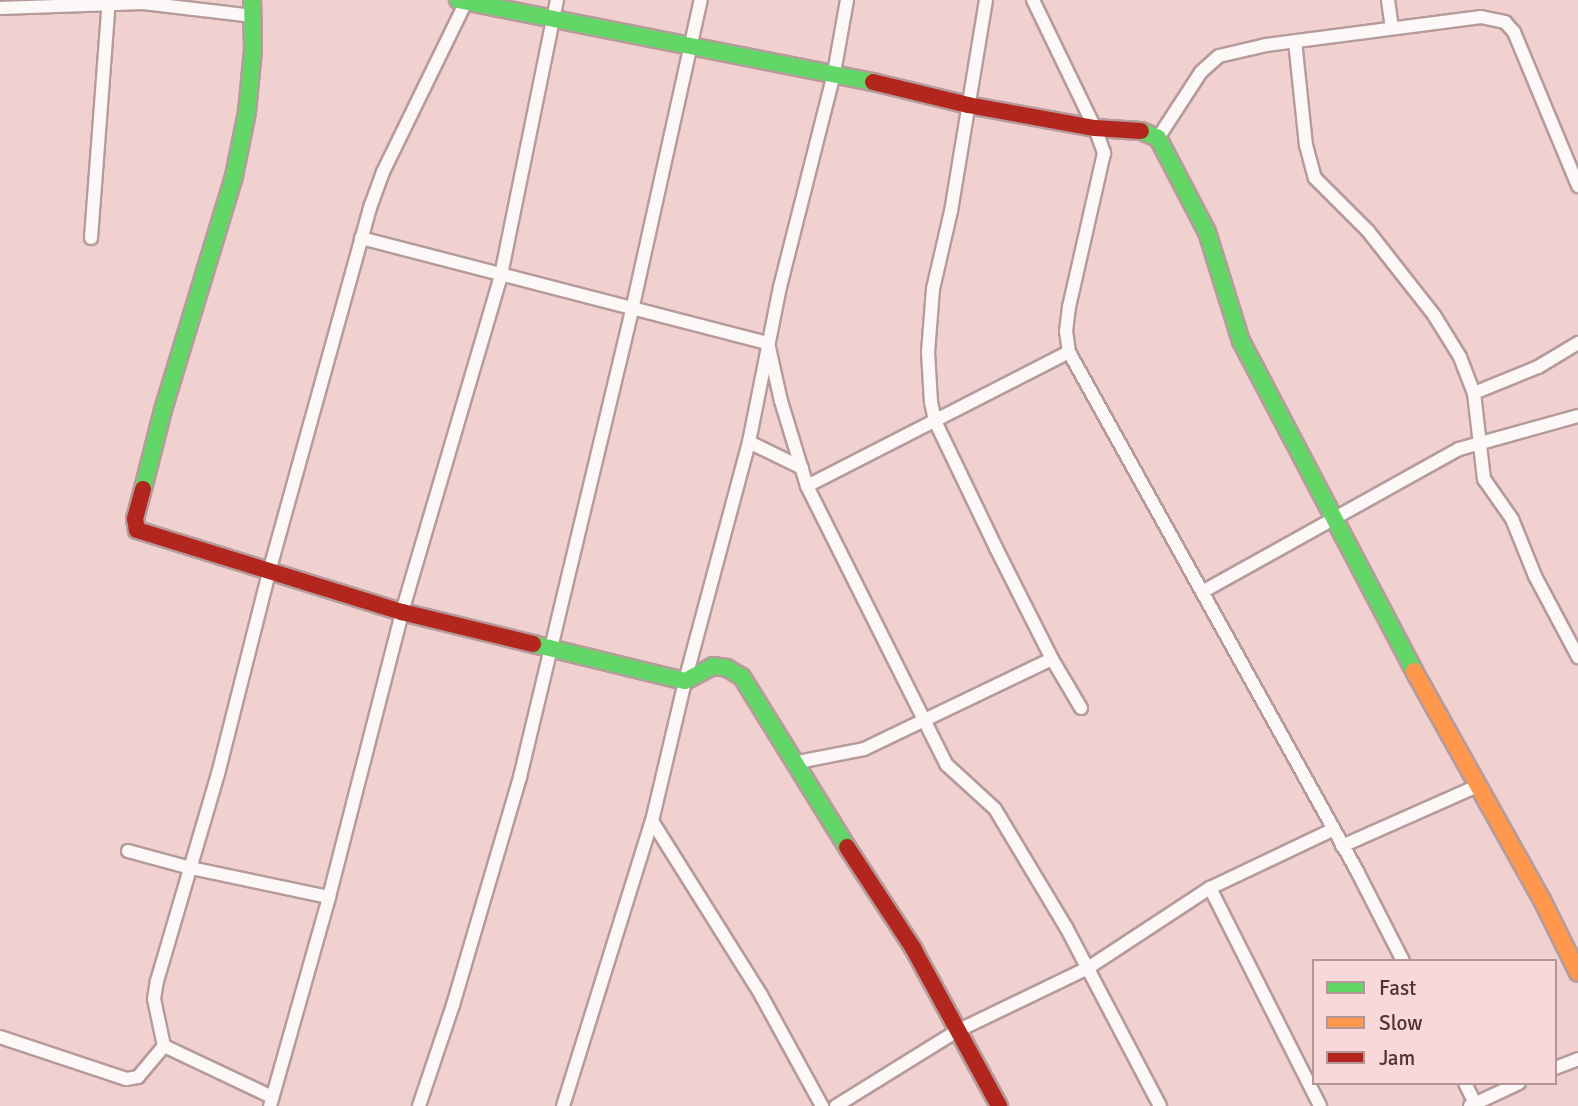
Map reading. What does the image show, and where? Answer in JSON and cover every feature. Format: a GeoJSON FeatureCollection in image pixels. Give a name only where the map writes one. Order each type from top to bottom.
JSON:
{"type":"FeatureCollection","features":[{"type":"Feature","properties":{"kind":"street"},"geometry":{"type":"LineString","coordinates":[[164,1046],[271,1101],[329,897],[402,612],[500,275],[557,0]]}},
{"type":"Feature","properties":{"kind":"street"},"geometry":{"type":"LineString","coordinates":[[419,1106],[484,902],[520,777],[632,310],[701,0]]}},
{"type":"Feature","properties":{"kind":"street"},"geometry":{"type":"LineString","coordinates":[[563,1106],[652,821],[685,681],[749,442],[768,343],[834,73],[847,0]]}},
{"type":"Feature","properties":{"kind":"street"},"geometry":{"type":"LineString","coordinates":[[986,0],[982,10],[951,211],[933,289],[928,352],[934,421],[1052,659],[1081,708]]}},
{"type":"Feature","properties":{"kind":"street"},"geometry":{"type":"LineString","coordinates":[[1033,0],[1102,143],[1103,165],[1069,307],[1066,331],[1069,352],[1402,959]]}},
{"type":"Feature","properties":{"kind":"street"},"geometry":{"type":"LineString","coordinates":[[1388,0],[1392,27]]}},
{"type":"Feature","properties":{"kind":"street"},"geometry":{"type":"LineString","coordinates":[[164,1046],[154,999],[218,774],[269,572],[361,238],[383,172],[463,1],[554,17],[692,48],[834,73],[968,105],[1095,128],[1145,131],[1158,138],[1206,232],[1241,341],[1475,787],[1542,900],[1578,972]]}},
{"type":"Feature","properties":{"kind":"street"},"geometry":{"type":"LineString","coordinates":[[91,238],[109,2]]}},
{"type":"Feature","properties":{"kind":"street"},"geometry":{"type":"LineString","coordinates":[[0,8],[109,2],[252,8],[247,112],[234,176],[163,410],[135,519],[137,530],[402,612],[685,681],[713,666],[727,668],[742,677],[793,763],[913,948],[999,1106]]}},
{"type":"Feature","properties":{"kind":"street"},"geometry":{"type":"LineString","coordinates":[[1158,138],[1201,72],[1219,56],[1237,50],[1295,41],[1481,17],[1505,22],[1514,32],[1528,60],[1578,186]]}},
{"type":"Feature","properties":{"kind":"street"},"geometry":{"type":"LineString","coordinates":[[1295,41],[1305,112],[1306,145],[1315,178],[1368,231],[1434,315],[1460,358],[1474,393],[1484,478],[1512,519],[1535,576],[1578,657]]}},
{"type":"Feature","properties":{"kind":"street"},"geometry":{"type":"LineString","coordinates":[[361,238],[768,343]]}},
{"type":"Feature","properties":{"kind":"street"},"geometry":{"type":"LineString","coordinates":[[768,343],[780,401],[807,486],[947,765],[995,809],[1088,968],[1160,1106]]}},
{"type":"Feature","properties":{"kind":"street"},"geometry":{"type":"LineString","coordinates":[[1474,393],[1538,367],[1578,343]]}},
{"type":"Feature","properties":{"kind":"street"},"geometry":{"type":"LineString","coordinates":[[807,486],[1069,352]]}},
{"type":"Feature","properties":{"kind":"street"},"geometry":{"type":"LineString","coordinates":[[1202,592],[1432,463],[1479,442],[1578,416]]}},
{"type":"Feature","properties":{"kind":"street"},"geometry":{"type":"LineString","coordinates":[[749,442],[802,468]]}},
{"type":"Feature","properties":{"kind":"street"},"geometry":{"type":"LineString","coordinates":[[793,763],[864,749],[1052,659]]}},
{"type":"Feature","properties":{"kind":"street"},"geometry":{"type":"LineString","coordinates":[[1342,846],[1475,787]]}},
{"type":"Feature","properties":{"kind":"street"},"geometry":{"type":"LineString","coordinates":[[652,821],[761,995],[822,1106]]}},
{"type":"Feature","properties":{"kind":"street"},"geometry":{"type":"LineString","coordinates":[[836,1106],[957,1031],[1088,968],[1210,888],[1332,830]]}},
{"type":"Feature","properties":{"kind":"street"},"geometry":{"type":"LineString","coordinates":[[128,851],[191,868],[329,897]]}},
{"type":"Feature","properties":{"kind":"street"},"geometry":{"type":"LineString","coordinates":[[1210,888],[1320,1106]]}},
{"type":"Feature","properties":{"kind":"street"},"geometry":{"type":"LineString","coordinates":[[0,1037],[126,1079],[138,1077],[164,1046]]}},
{"type":"Feature","properties":{"kind":"street"},"geometry":{"type":"LineString","coordinates":[[1557,1067],[1578,1059]]}},
{"type":"Feature","properties":{"kind":"street"},"geometry":{"type":"LineString","coordinates":[[1466,1085],[1474,1105],[1515,1085]]}},
{"type":"Feature","properties":{"kind":"traffic: fast"},"geometry":{"type":"LineString","coordinates":[[143,489],[163,410],[234,176],[247,112],[253,50],[252,0]]}},
{"type":"Feature","properties":{"kind":"traffic: fast"},"geometry":{"type":"LineString","coordinates":[[458,0],[873,82]]}},
{"type":"Feature","properties":{"kind":"traffic: fast"},"geometry":{"type":"LineString","coordinates":[[1141,131],[1158,138],[1207,232],[1241,341],[1414,671]]}},
{"type":"Feature","properties":{"kind":"traffic: fast"},"geometry":{"type":"LineString","coordinates":[[533,644],[685,681],[713,666],[727,668],[742,677],[847,847]]}},
{"type":"Feature","properties":{"kind":"traffic: slow"},"geometry":{"type":"LineString","coordinates":[[1414,671],[1542,900],[1578,973]]}},
{"type":"Feature","properties":{"kind":"traffic: jam"},"geometry":{"type":"LineString","coordinates":[[873,82],[968,105],[1095,128],[1141,131]]}},
{"type":"Feature","properties":{"kind":"traffic: jam"},"geometry":{"type":"LineString","coordinates":[[143,489],[135,519],[137,530],[402,612],[533,644]]}},
{"type":"Feature","properties":{"kind":"traffic: jam"},"geometry":{"type":"LineString","coordinates":[[847,847],[913,948],[999,1106]]}}]}
